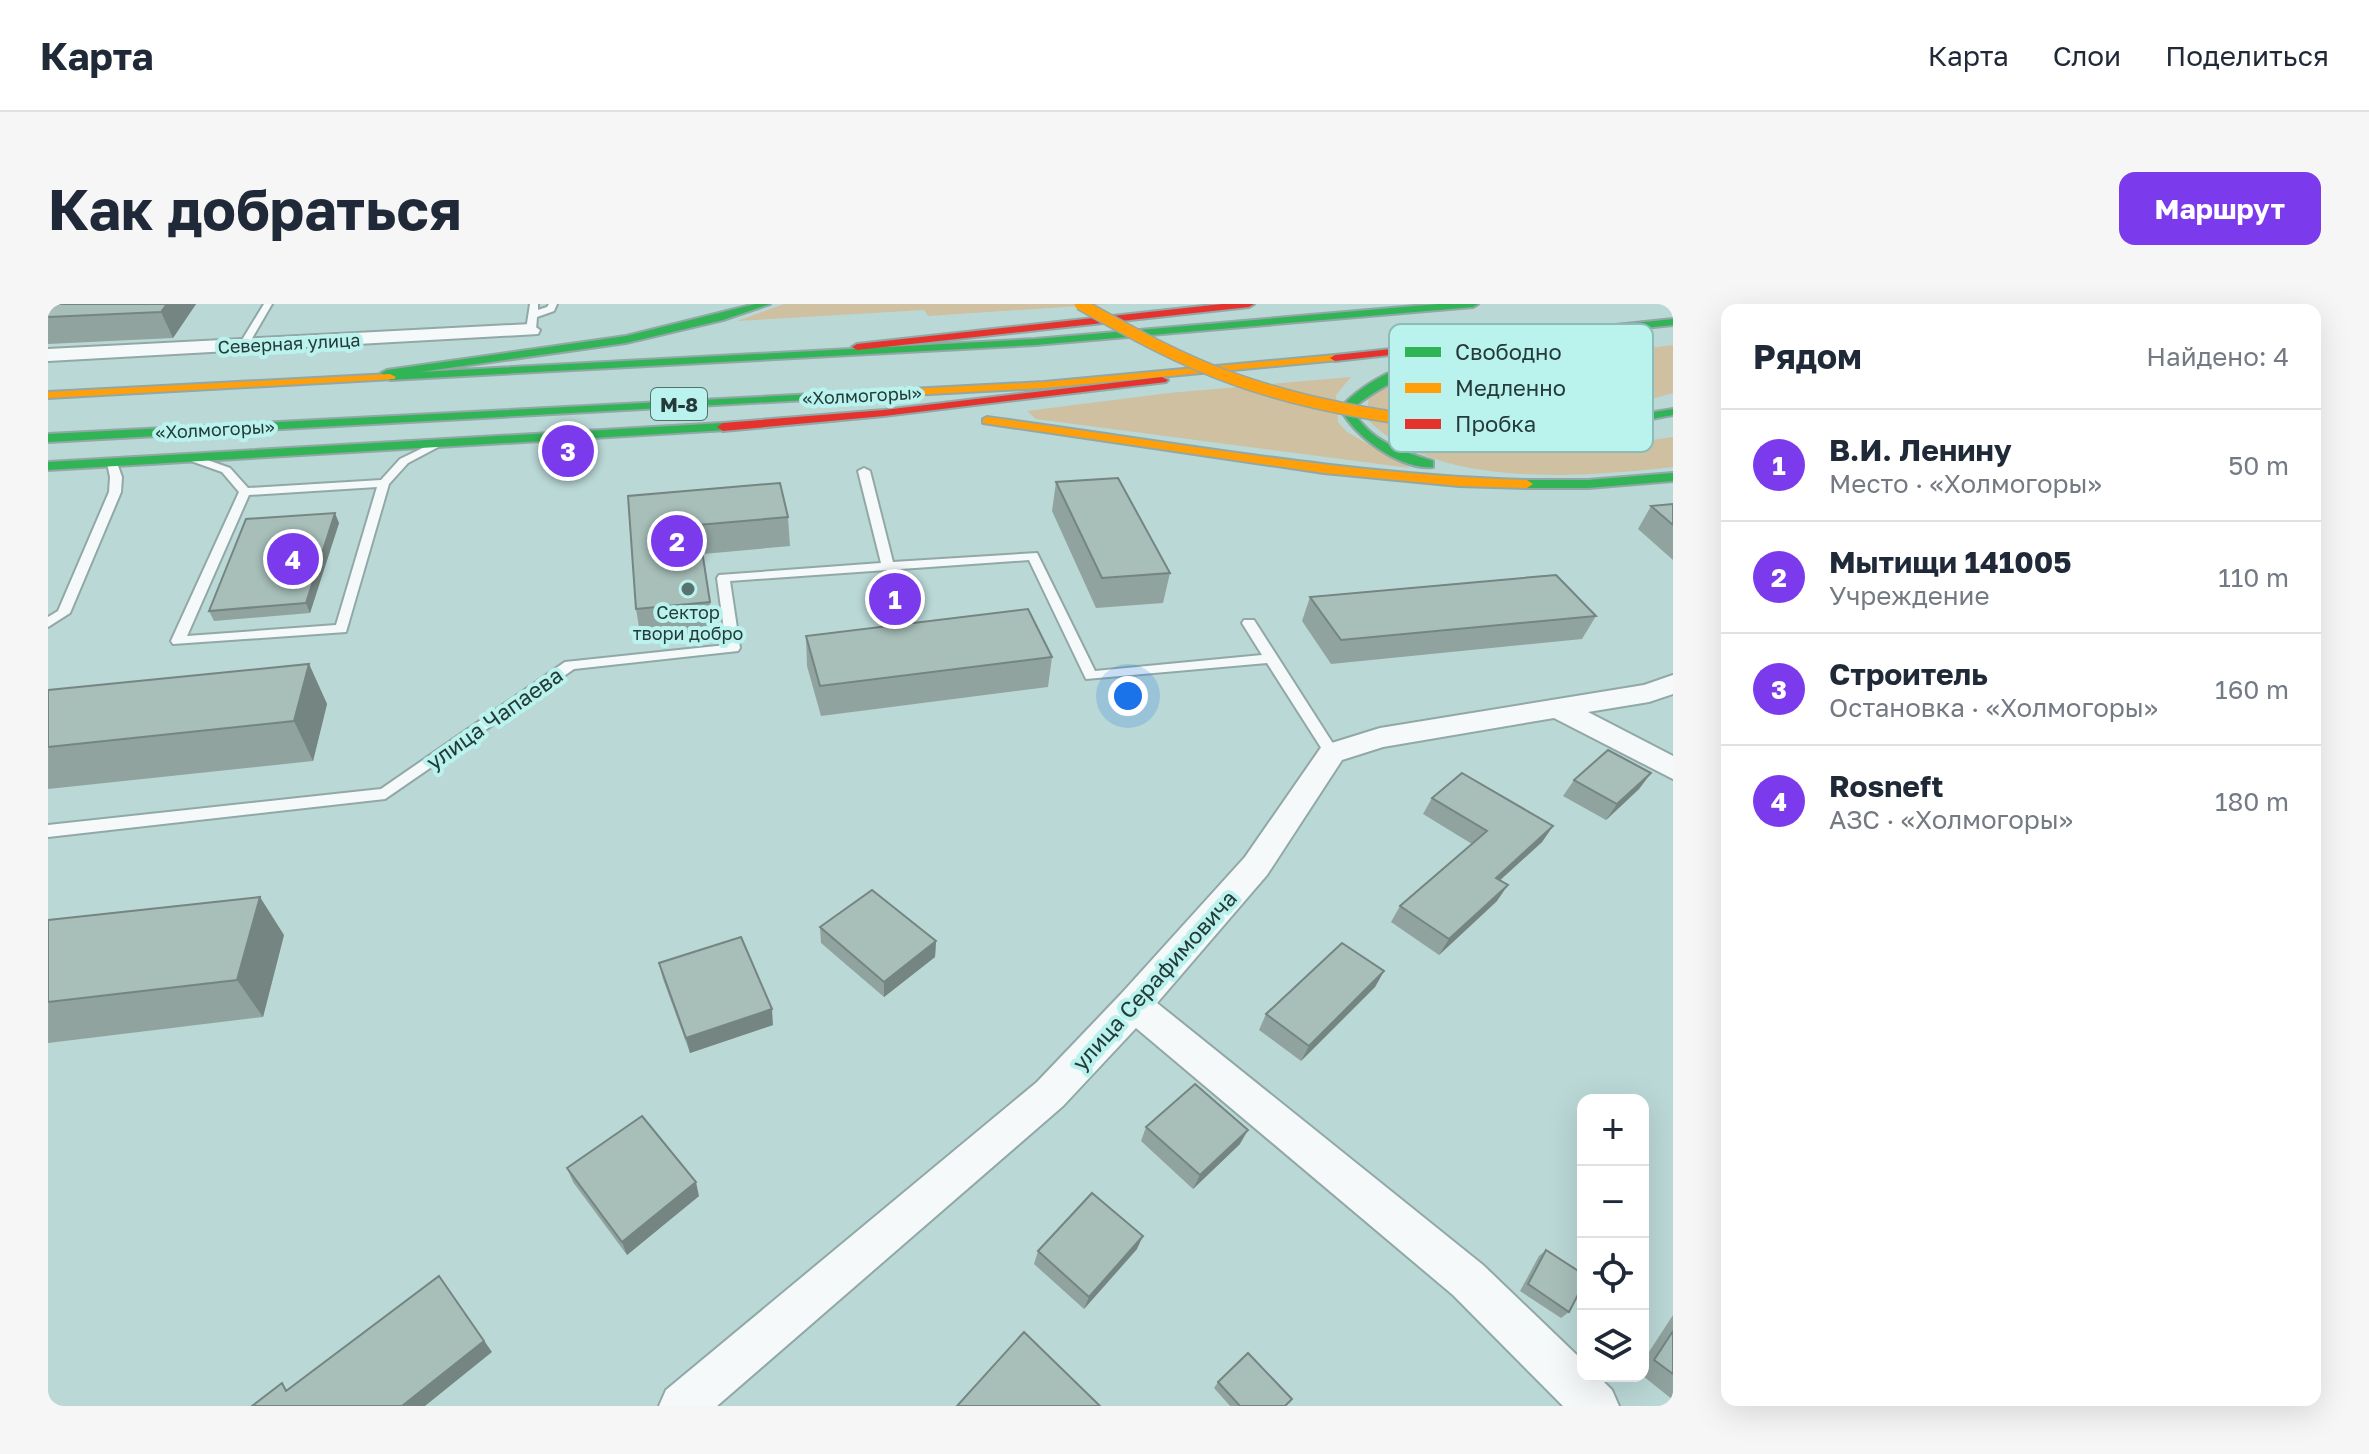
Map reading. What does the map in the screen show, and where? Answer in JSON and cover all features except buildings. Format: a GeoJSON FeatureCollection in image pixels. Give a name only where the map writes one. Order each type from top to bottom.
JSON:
{"type":"FeatureCollection","features":[{"type":"Feature","properties":{"kind":"main road"},"geometry":{"type":"LineString","coordinates":[[314,382],[621,341],[724,318],[765,304]]}},
{"type":"Feature","properties":{"kind":"main road"},"geometry":{"type":"LineString","coordinates":[[1080,304],[1198,366],[1284,397],[1389,418]]}},
{"type":"Feature","properties":{"kind":"main road"},"geometry":{"type":"LineString","coordinates":[[808,353],[1249,304]]}},
{"type":"Feature","properties":{"kind":"main road","name":"«Холмогоры»"},"geometry":{"type":"LineString","coordinates":[[48,395],[1035,342],[1473,304]]}},
{"type":"Feature","properties":{"kind":"main road","name":"«Холмогоры»"},"geometry":{"type":"LineString","coordinates":[[1653,325],[1673,322]]}},
{"type":"Feature","properties":{"kind":"main road","name":"«Холмогоры»"},"geometry":{"type":"LineString","coordinates":[[48,438],[1029,386],[1389,354]]}},
{"type":"Feature","properties":{"kind":"main road"},"geometry":{"type":"LineString","coordinates":[[48,466],[437,445],[789,421],[1035,398],[1236,369]]}},
{"type":"Feature","properties":{"kind":"main road"},"geometry":{"type":"LineString","coordinates":[[1389,376],[1353,397],[1346,408],[1353,424],[1366,436],[1389,447]]}},
{"type":"Feature","properties":{"kind":"main road"},"geometry":{"type":"LineString","coordinates":[[1653,416],[1673,412]]}},
{"type":"Feature","properties":{"kind":"main road"},"geometry":{"type":"LineString","coordinates":[[789,421],[976,420],[1081,431],[1437,480],[1557,485],[1673,477]]}},
{"type":"Feature","properties":{"kind":"main road"},"geometry":{"type":"LineString","coordinates":[[1400,452],[1450,471],[1557,485]]}},
{"type":"Feature","properties":{"kind":"street","name":"Северная улица"},"geometry":{"type":"LineString","coordinates":[[48,355],[244,345],[532,323]]}},
{"type":"Feature","properties":{"kind":"street"},"geometry":{"type":"LineString","coordinates":[[1332,753],[1380,738],[1649,693],[1673,684]]}},
{"type":"Feature","properties":{"kind":"street"},"geometry":{"type":"LineString","coordinates":[[1555,707],[1673,769]]}},
{"type":"Feature","properties":{"kind":"street","name":"улица Серафимовича"},"geometry":{"type":"LineString","coordinates":[[682,1406],[1050,1094],[1134,1005],[1256,866],[1332,753]]}},
{"type":"Feature","properties":{"kind":"street"},"geometry":{"type":"LineString","coordinates":[[1134,1005],[1468,1280],[1596,1406]]}},
{"type":"Feature","properties":{"kind":"lane"},"geometry":{"type":"LineString","coordinates":[[244,345],[268,304]]}},
{"type":"Feature","properties":{"kind":"lane"},"geometry":{"type":"LineString","coordinates":[[532,323],[534,304]]}},
{"type":"Feature","properties":{"kind":"lane"},"geometry":{"type":"LineString","coordinates":[[532,323],[553,304]]}},
{"type":"Feature","properties":{"kind":"lane"},"geometry":{"type":"LineString","coordinates":[[245,492],[178,641],[341,629],[384,483],[404,461],[437,445]]}},
{"type":"Feature","properties":{"kind":"lane"},"geometry":{"type":"LineString","coordinates":[[194,459],[226,470],[245,492]]}},
{"type":"Feature","properties":{"kind":"lane"},"geometry":{"type":"LineString","coordinates":[[48,623],[64,613],[115,492],[116,477],[112,463]]}},
{"type":"Feature","properties":{"kind":"lane"},"geometry":{"type":"LineString","coordinates":[[864,471],[888,566]]}},
{"type":"Feature","properties":{"kind":"lane"},"geometry":{"type":"LineString","coordinates":[[245,492],[384,483]]}},
{"type":"Feature","properties":{"kind":"lane","name":"улица Чапаева"},"geometry":{"type":"LineString","coordinates":[[48,831],[385,794],[570,665],[733,648],[723,578],[1033,556],[1091,676],[1271,658]]}},
{"type":"Feature","properties":{"kind":"lane"},"geometry":{"type":"LineString","coordinates":[[1249,623],[1332,753]]}},
{"type":"Feature","properties":{"kind":"shaded area"},"geometry":{"type":"Polygon","coordinates":[[[784,304],[1109,304],[928,316],[924,310],[737,321],[784,304]]]}},
{"type":"Feature","properties":{"kind":"shaded area"},"geometry":{"type":"Polygon","coordinates":[[[1673,345],[1673,393],[1653,399],[1653,348],[1673,345]]]}},
{"type":"Feature","properties":{"kind":"shaded area"},"geometry":{"type":"Polygon","coordinates":[[[1351,377],[1336,395],[1338,422],[1347,432],[1410,468],[1036,419],[1027,411],[1169,393],[1351,377]]]}},
{"type":"Feature","properties":{"kind":"shaded area"},"geometry":{"type":"Polygon","coordinates":[[[1389,386],[1389,436],[1366,418],[1369,397],[1389,386]]]}},
{"type":"Feature","properties":{"kind":"shaded area"},"geometry":{"type":"Polygon","coordinates":[[[1673,437],[1673,467],[1596,474],[1511,473],[1469,468],[1419,452],[1653,452],[1653,440],[1673,437]]]}},
{"type":"Feature","properties":{"kind":"traffic: fast"},"geometry":{"type":"LineString","coordinates":[[387,373],[531,355],[626,339],[673,330],[765,304]]}},
{"type":"Feature","properties":{"kind":"traffic: fast"},"geometry":{"type":"LineString","coordinates":[[390,377],[1035,342],[1473,304]]}},
{"type":"Feature","properties":{"kind":"traffic: fast"},"geometry":{"type":"LineString","coordinates":[[1653,324],[1673,322]]}},
{"type":"Feature","properties":{"kind":"traffic: fast"},"geometry":{"type":"LineString","coordinates":[[1389,378],[1366,391],[1346,408],[1360,430],[1389,450]]}},
{"type":"Feature","properties":{"kind":"traffic: fast"},"geometry":{"type":"LineString","coordinates":[[48,438],[892,393]]}},
{"type":"Feature","properties":{"kind":"traffic: fast"},"geometry":{"type":"LineString","coordinates":[[1653,415],[1673,412]]}},
{"type":"Feature","properties":{"kind":"traffic: fast"},"geometry":{"type":"LineString","coordinates":[[48,466],[723,427]]}},
{"type":"Feature","properties":{"kind":"traffic: fast"},"geometry":{"type":"LineString","coordinates":[[1395,452],[1429,464]]}},
{"type":"Feature","properties":{"kind":"traffic: fast"},"geometry":{"type":"LineString","coordinates":[[1527,484],[1588,484],[1673,477]]}},
{"type":"Feature","properties":{"kind":"traffic: slow"},"geometry":{"type":"LineString","coordinates":[[1080,304],[1175,354],[1234,379],[1302,400],[1389,417]]}},
{"type":"Feature","properties":{"kind":"traffic: slow"},"geometry":{"type":"LineString","coordinates":[[892,393],[1044,385],[1335,358]]}},
{"type":"Feature","properties":{"kind":"traffic: slow"},"geometry":{"type":"LineString","coordinates":[[48,395],[390,377]]}},
{"type":"Feature","properties":{"kind":"traffic: slow"},"geometry":{"type":"LineString","coordinates":[[987,421],[1391,477],[1527,484]]}},
{"type":"Feature","properties":{"kind":"traffic: jam"},"geometry":{"type":"LineString","coordinates":[[857,347],[1249,304]]}},
{"type":"Feature","properties":{"kind":"traffic: jam"},"geometry":{"type":"LineString","coordinates":[[1335,358],[1389,352]]}},
{"type":"Feature","properties":{"kind":"traffic: jam"},"geometry":{"type":"LineString","coordinates":[[723,427],[884,413],[1162,380]]}},
{"type":"Feature","properties":{"kind":"place","name":"Строитель"},"geometry":{"type":"Point","coordinates":[568,451]}},
{"type":"Feature","properties":{"kind":"place","name":"Мытищи 141005"},"geometry":{"type":"Point","coordinates":[677,541]}},
{"type":"Feature","properties":{"kind":"place","name":"Rosneft"},"geometry":{"type":"Point","coordinates":[293,559]}},
{"type":"Feature","properties":{"kind":"place","name":"Сектор твори добро"},"geometry":{"type":"Point","coordinates":[688,589]}},
{"type":"Feature","properties":{"kind":"place","name":"В.И. Ленину"},"geometry":{"type":"Point","coordinates":[895,599]}}]}
